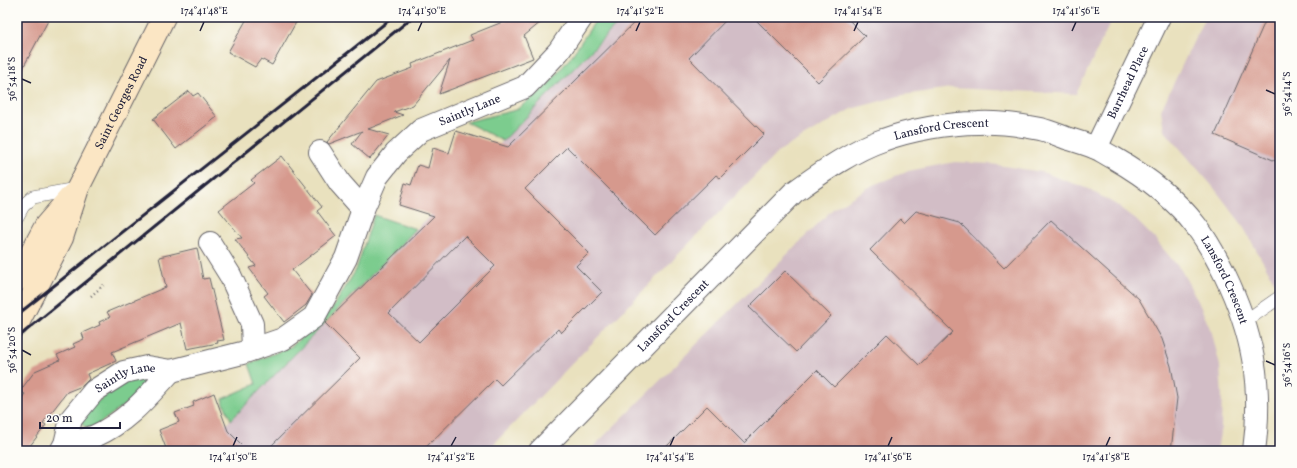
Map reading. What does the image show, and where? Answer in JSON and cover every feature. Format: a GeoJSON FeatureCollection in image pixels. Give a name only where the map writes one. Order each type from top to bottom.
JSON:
{"type":"FeatureCollection","features":[{"type":"Feature","properties":{"kind":"main road","name":"Saint Georges Road"},"geometry":{"type":"LineString","coordinates":[[17,325],[62,238],[78,188],[164,17]]}},
{"type":"Feature","properties":{"kind":"main road","name":"Saint Georges Road"},"geometry":{"type":"LineString","coordinates":[[17,280],[46,225],[78,188]]}},
{"type":"Feature","properties":{"kind":"street","name":"Saintly Lane"},"geometry":{"type":"LineString","coordinates":[[63,447],[71,419],[94,392],[124,372],[147,367],[171,371],[253,349],[283,339],[314,317],[346,258],[363,209],[377,177],[396,153],[421,130],[525,87],[559,51],[582,17]]}},
{"type":"Feature","properties":{"kind":"street","name":"Barrhead Place"},"geometry":{"type":"LineString","coordinates":[[1096,148],[1159,17]]}},
{"type":"Feature","properties":{"kind":"street","name":"Lansford Crescent"},"geometry":{"type":"LineString","coordinates":[[540,451],[794,192],[854,153],[882,140],[907,133],[943,126],[978,123],[1002,124],[1042,129],[1096,148],[1140,173],[1170,197],[1196,226],[1215,255],[1234,294],[1244,322],[1254,359],[1258,398],[1257,432],[1254,451]]}},
{"type":"Feature","properties":{"kind":"street"},"geometry":{"type":"LineString","coordinates":[[320,152],[340,183],[363,209]]}},
{"type":"Feature","properties":{"kind":"street"},"geometry":{"type":"LineString","coordinates":[[210,243],[230,275],[252,324],[253,349]]}},
{"type":"Feature","properties":{"kind":"street","name":"Saintly Lane"},"geometry":{"type":"LineString","coordinates":[[63,447],[94,437],[119,424],[138,408],[171,371]]}},
{"type":"Feature","properties":{"kind":"lane"},"geometry":{"type":"LineString","coordinates":[[17,217],[23,206],[33,197],[78,188]]}},
{"type":"Feature","properties":{"kind":"lane"},"geometry":{"type":"LineString","coordinates":[[1244,322],[1280,297]]}},
{"type":"Feature","properties":{"kind":"path"},"geometry":{"type":"LineString","coordinates":[[92,296],[106,283]]}},
{"type":"Feature","properties":{"kind":"shaded area"},"geometry":{"type":"Polygon","coordinates":[[[624,17],[1113,17],[1076,94],[951,88],[903,95],[851,109],[779,151],[487,451],[200,451],[624,17]]]}},
{"type":"Feature","properties":{"kind":"shaded area"},"geometry":{"type":"Polygon","coordinates":[[[1205,17],[1280,17],[1280,296],[1275,283],[1241,223],[1214,188],[1164,130],[1161,110],[1205,17]]]}},
{"type":"Feature","properties":{"kind":"shaded area"},"geometry":{"type":"Polygon","coordinates":[[[955,162],[991,164],[1042,172],[1086,188],[1115,204],[1136,220],[1155,239],[1181,270],[1198,301],[1212,333],[1220,366],[1222,395],[1221,427],[1217,451],[589,451],[834,208],[873,185],[908,171],[955,162]]]}},
{"type":"Feature","properties":{"kind":"green space"},"geometry":{"type":"Polygon","coordinates":[[[598,17],[624,17],[503,141],[466,122],[516,110],[546,87],[570,58],[598,17]]]}},
{"type":"Feature","properties":{"kind":"green space"},"geometry":{"type":"Polygon","coordinates":[[[374,215],[416,229],[231,420],[222,399],[256,384],[249,364],[292,346],[332,309],[356,270],[374,215]]]}},
{"type":"Feature","properties":{"kind":"green space"},"geometry":{"type":"Polygon","coordinates":[[[131,379],[142,380],[144,386],[142,392],[92,429],[85,427],[81,423],[89,408],[120,385],[131,379]]]}},
{"type":"Feature","properties":{"kind":"building"},"geometry":{"type":"Polygon","coordinates":[[[17,17],[50,17],[17,79],[17,17]]]}},
{"type":"Feature","properties":{"kind":"building"},"geometry":{"type":"Polygon","coordinates":[[[248,17],[299,17],[272,65],[261,59],[255,67],[228,52],[248,17]]]}},
{"type":"Feature","properties":{"kind":"building"},"geometry":{"type":"Polygon","coordinates":[[[515,17],[547,17],[524,36],[533,58],[439,94],[450,60],[413,105],[394,112],[403,115],[368,129],[389,135],[370,159],[352,144],[362,131],[329,144],[327,142],[376,82],[413,68],[412,64],[473,40],[470,35],[515,17]]]}},
{"type":"Feature","properties":{"kind":"building"},"geometry":{"type":"Polygon","coordinates":[[[640,17],[729,17],[689,58],[764,134],[720,178],[716,175],[655,235],[567,147],[525,189],[589,253],[576,266],[602,292],[561,333],[558,329],[501,385],[495,379],[422,451],[266,451],[360,358],[325,323],[434,216],[399,205],[405,183],[411,185],[418,165],[428,168],[433,148],[449,153],[456,131],[508,147],[640,17]],[[465,236],[389,313],[419,342],[495,266],[465,236]]]}},
{"type":"Feature","properties":{"kind":"building"},"geometry":{"type":"Polygon","coordinates":[[[753,17],[846,17],[865,36],[818,82],[753,17]]]}},
{"type":"Feature","properties":{"kind":"building"},"geometry":{"type":"Polygon","coordinates":[[[1267,17],[1280,17],[1280,163],[1215,135],[1267,17]]]}},
{"type":"Feature","properties":{"kind":"building"},"geometry":{"type":"Polygon","coordinates":[[[189,91],[193,96],[198,93],[217,117],[176,149],[153,119],[189,91]]]}},
{"type":"Feature","properties":{"kind":"building"},"geometry":{"type":"Polygon","coordinates":[[[282,156],[322,207],[317,211],[336,236],[292,270],[312,295],[306,305],[284,322],[264,296],[268,293],[249,268],[256,266],[235,239],[242,238],[219,210],[254,183],[251,180],[282,156]]]}},
{"type":"Feature","properties":{"kind":"building"},"geometry":{"type":"Polygon","coordinates":[[[916,211],[960,223],[1004,268],[1051,220],[1139,299],[1162,339],[1171,366],[1177,398],[1171,451],[662,451],[707,406],[744,443],[817,370],[834,387],[887,334],[919,365],[953,332],[870,250],[900,219],[904,223],[916,211]]]}},
{"type":"Feature","properties":{"kind":"building"},"geometry":{"type":"Polygon","coordinates":[[[197,248],[203,279],[209,278],[224,340],[217,341],[218,343],[187,349],[181,323],[112,352],[116,361],[87,374],[89,379],[82,386],[67,392],[43,423],[46,425],[26,451],[17,451],[17,404],[25,394],[20,391],[35,371],[60,360],[57,355],[75,347],[73,344],[84,339],[82,333],[100,325],[99,322],[110,317],[107,312],[166,287],[159,257],[197,248]]]}},
{"type":"Feature","properties":{"kind":"building"},"geometry":{"type":"Polygon","coordinates":[[[785,271],[831,316],[796,352],[749,307],[785,271]]]}},
{"type":"Feature","properties":{"kind":"building"},"geometry":{"type":"Polygon","coordinates":[[[214,393],[228,431],[248,451],[167,451],[159,430],[179,422],[175,413],[194,406],[193,402],[214,393]]]}},
{"type":"Feature","properties":{"kind":"railway"},"geometry":{"type":"LineString","coordinates":[[17,315],[393,17]]}},
{"type":"Feature","properties":{"kind":"railway"},"geometry":{"type":"LineString","coordinates":[[17,338],[413,17]]}}]}
